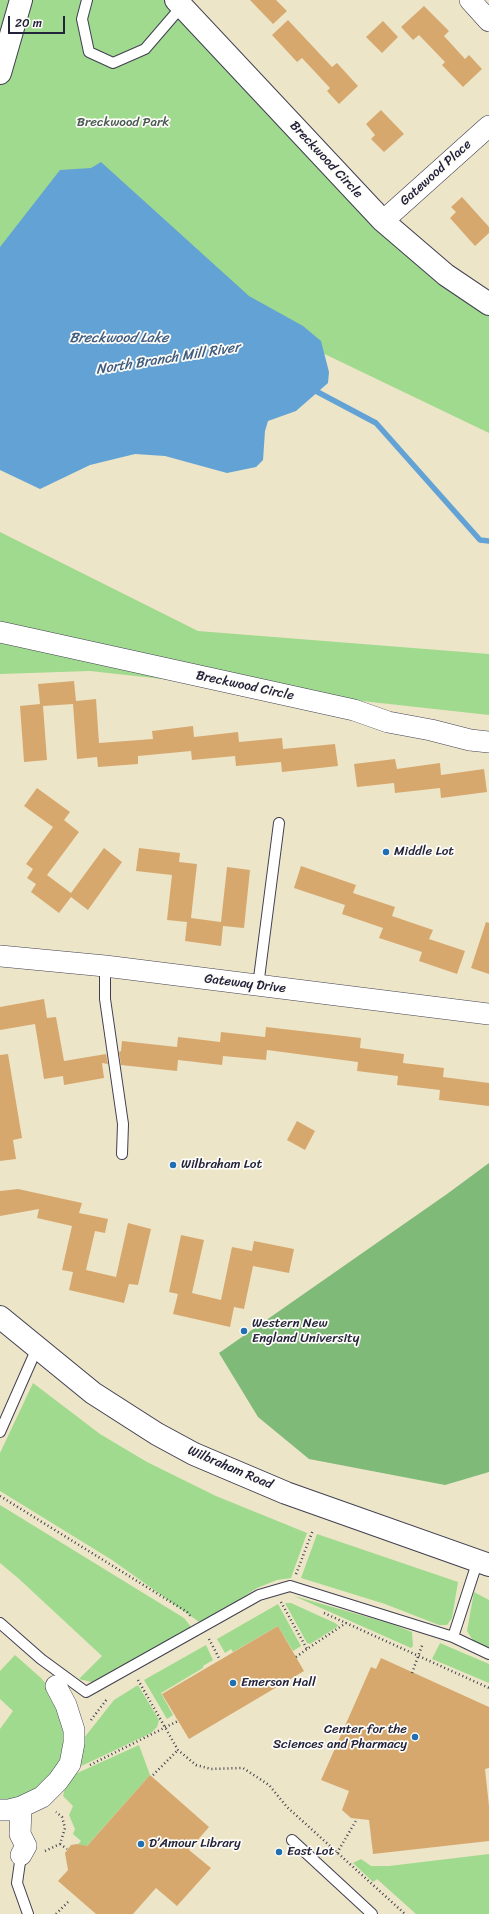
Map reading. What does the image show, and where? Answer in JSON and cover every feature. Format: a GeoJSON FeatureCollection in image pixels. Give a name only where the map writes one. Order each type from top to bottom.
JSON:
{"type":"FeatureCollection","features":[{"type":"Feature","properties":{"kind":"main road"},"geometry":{"type":"LineString","coordinates":[[0,73],[21,0]]}},
{"type":"Feature","properties":{"kind":"main road","name":"Breckwood Circle"},"geometry":{"type":"LineString","coordinates":[[179,3],[383,220],[451,279],[489,304]]}},
{"type":"Feature","properties":{"kind":"main road","name":"Wilbraham Road"},"geometry":{"type":"LineString","coordinates":[[0,1318],[74,1379],[108,1404],[194,1454],[286,1492],[484,1563]]}},
{"type":"Feature","properties":{"kind":"street"},"geometry":{"type":"LineString","coordinates":[[470,0],[489,21]]}},
{"type":"Feature","properties":{"kind":"street","name":"Gatewood Place"},"geometry":{"type":"LineString","coordinates":[[383,220],[489,126]]}},
{"type":"Feature","properties":{"kind":"street","name":"Breckwood Circle"},"geometry":{"type":"LineString","coordinates":[[0,632],[354,710],[388,722],[431,730],[470,740],[489,742]]}},
{"type":"Feature","properties":{"kind":"street","name":"Gateway Drive"},"geometry":{"type":"LineString","coordinates":[[0,956],[105,966],[489,1014]]}},
{"type":"Feature","properties":{"kind":"street"},"geometry":{"type":"LineString","coordinates":[[0,1810],[9,1810],[42,1797],[65,1773],[73,1753],[74,1730],[66,1704],[56,1686]]}},
{"type":"Feature","properties":{"kind":"street"},"geometry":{"type":"LineString","coordinates":[[21,1806],[20,1834],[26,1846],[21,1855]]}},
{"type":"Feature","properties":{"kind":"lane"},"geometry":{"type":"LineString","coordinates":[[87,0],[82,19],[89,52],[113,64],[145,48],[179,3]]}},
{"type":"Feature","properties":{"kind":"lane"},"geometry":{"type":"LineString","coordinates":[[258,986],[279,823]]}},
{"type":"Feature","properties":{"kind":"lane"},"geometry":{"type":"LineString","coordinates":[[105,966],[105,999],[123,1124],[122,1154]]}},
{"type":"Feature","properties":{"kind":"lane"},"geometry":{"type":"LineString","coordinates":[[0,1432],[37,1348]]}},
{"type":"Feature","properties":{"kind":"lane"},"geometry":{"type":"LineString","coordinates":[[453,1637],[484,1563]]}},
{"type":"Feature","properties":{"kind":"lane"},"geometry":{"type":"LineString","coordinates":[[0,1623],[40,1659],[86,1692],[259,1595],[290,1586],[453,1637],[489,1654]]}},
{"type":"Feature","properties":{"kind":"lane"},"geometry":{"type":"LineString","coordinates":[[292,1840],[372,1914]]}},
{"type":"Feature","properties":{"kind":"lane"},"geometry":{"type":"LineString","coordinates":[[21,1855],[17,1883],[28,1914]]}},
{"type":"Feature","properties":{"kind":"path"},"geometry":{"type":"LineString","coordinates":[[0,1496],[187,1612],[196,1622]]}},
{"type":"Feature","properties":{"kind":"path"},"geometry":{"type":"LineString","coordinates":[[296,1574],[313,1530]]}},
{"type":"Feature","properties":{"kind":"path"},"geometry":{"type":"LineString","coordinates":[[283,1598],[278,1598],[307,1649]]}},
{"type":"Feature","properties":{"kind":"path"},"geometry":{"type":"LineString","coordinates":[[320,1612],[489,1688]]}},
{"type":"Feature","properties":{"kind":"path"},"geometry":{"type":"LineString","coordinates":[[296,1657],[346,1623]]}},
{"type":"Feature","properties":{"kind":"path"},"geometry":{"type":"LineString","coordinates":[[202,1643],[215,1635]]}},
{"type":"Feature","properties":{"kind":"path"},"geometry":{"type":"LineString","coordinates":[[208,1639],[220,1660]]}},
{"type":"Feature","properties":{"kind":"path"},"geometry":{"type":"LineString","coordinates":[[412,1673],[418,1656]]}},
{"type":"Feature","properties":{"kind":"path"},"geometry":{"type":"LineString","coordinates":[[132,1684],[144,1676]]}},
{"type":"Feature","properties":{"kind":"path"},"geometry":{"type":"LineString","coordinates":[[138,1680],[178,1750],[196,1765],[211,1769],[243,1768],[268,1785],[287,1807],[405,1914]]}},
{"type":"Feature","properties":{"kind":"path"},"geometry":{"type":"LineString","coordinates":[[99,1699],[106,1700],[113,1696]]}},
{"type":"Feature","properties":{"kind":"path"},"geometry":{"type":"LineString","coordinates":[[65,1773],[76,1771],[166,1729],[178,1721]]}},
{"type":"Feature","properties":{"kind":"path"},"geometry":{"type":"LineString","coordinates":[[153,1776],[178,1750]]}},
{"type":"Feature","properties":{"kind":"path"},"geometry":{"type":"LineString","coordinates":[[337,1853],[357,1819]]}},
{"type":"Feature","properties":{"kind":"path"},"geometry":{"type":"LineString","coordinates":[[44,1851],[60,1844],[65,1828]]}},
{"type":"Feature","properties":{"kind":"path"},"geometry":{"type":"LineString","coordinates":[[60,1844],[67,1849]]}},
{"type":"Feature","properties":{"kind":"path"},"geometry":{"type":"LineString","coordinates":[[56,1914],[68,1902]]}},
{"type":"Feature","properties":{"kind":"green space","name":"Breckwood Park"},"geometry":{"type":"Polygon","coordinates":[[[0,0],[175,0],[489,313],[489,433],[85,239],[0,284],[0,0]]]}},
{"type":"Feature","properties":{"kind":"green space"},"geometry":{"type":"Polygon","coordinates":[[[0,532],[198,631],[489,654],[489,715],[90,671],[0,674],[0,532]]]}},
{"type":"Feature","properties":{"kind":"green space"},"geometry":{"type":"Polygon","coordinates":[[[489,1163],[489,1472],[445,1485],[309,1459],[258,1417],[219,1353],[489,1163]]]}},
{"type":"Feature","properties":{"kind":"green space"},"geometry":{"type":"Polygon","coordinates":[[[33,1383],[100,1434],[147,1462],[216,1496],[307,1533],[291,1578],[277,1580],[257,1588],[202,1624],[112,1560],[0,1491],[0,1453],[33,1383]]]}},
{"type":"Feature","properties":{"kind":"green space"},"geometry":{"type":"Polygon","coordinates":[[[0,1505],[184,1618],[192,1628],[96,1683],[79,1679],[102,1656],[0,1563],[0,1505]]]}},
{"type":"Feature","properties":{"kind":"green space"},"geometry":{"type":"Polygon","coordinates":[[[317,1534],[458,1582],[452,1618],[447,1625],[439,1625],[385,1604],[301,1578],[317,1534]]]}},
{"type":"Feature","properties":{"kind":"green space"},"geometry":{"type":"Polygon","coordinates":[[[474,1592],[489,1600],[489,1649],[474,1642],[467,1631],[474,1592]]]}},
{"type":"Feature","properties":{"kind":"green space"},"geometry":{"type":"Polygon","coordinates":[[[294,1596],[392,1624],[412,1632],[413,1646],[411,1648],[294,1596]]]}},
{"type":"Feature","properties":{"kind":"green space"},"geometry":{"type":"Polygon","coordinates":[[[285,1603],[291,1603],[338,1625],[310,1644],[307,1643],[285,1603]]]}},
{"type":"Feature","properties":{"kind":"green space"},"geometry":{"type":"Polygon","coordinates":[[[278,1604],[301,1646],[293,1651],[278,1626],[233,1652],[231,1649],[225,1653],[217,1639],[278,1604]]]}},
{"type":"Feature","properties":{"kind":"green space"},"geometry":{"type":"Polygon","coordinates":[[[440,1643],[489,1664],[489,1683],[432,1659],[440,1643]]]}},
{"type":"Feature","properties":{"kind":"green space"},"geometry":{"type":"Polygon","coordinates":[[[206,1645],[213,1660],[203,1666],[203,1668],[161,1693],[173,1715],[167,1719],[144,1680],[206,1645]]]}},
{"type":"Feature","properties":{"kind":"green space"},"geometry":{"type":"Polygon","coordinates":[[[15,1655],[41,1678],[52,1691],[65,1717],[65,1757],[46,1784],[18,1799],[0,1800],[0,1729],[13,1711],[0,1699],[0,1671],[15,1655]]]}},
{"type":"Feature","properties":{"kind":"green space"},"geometry":{"type":"Polygon","coordinates":[[[138,1685],[159,1720],[157,1727],[151,1733],[73,1770],[80,1743],[114,1700],[138,1685]]]}},
{"type":"Feature","properties":{"kind":"green space"},"geometry":{"type":"Polygon","coordinates":[[[139,1745],[150,1775],[84,1849],[78,1844],[81,1841],[73,1834],[75,1829],[69,1815],[73,1806],[63,1796],[65,1788],[73,1775],[139,1745]]]}},
{"type":"Feature","properties":{"kind":"green space"},"geometry":{"type":"Polygon","coordinates":[[[489,1854],[489,1914],[416,1914],[377,1879],[373,1882],[353,1863],[361,1859],[371,1866],[389,1866],[489,1854]]]}},
{"type":"Feature","properties":{"kind":"water","name":"Breckwood Lake"},"geometry":{"type":"Polygon","coordinates":[[[101,162],[249,296],[303,326],[321,341],[329,372],[328,383],[296,411],[268,421],[265,431],[263,460],[256,467],[227,473],[165,456],[135,454],[90,465],[40,489],[0,470],[0,247],[60,170],[91,168],[101,162]]]}},
{"type":"Feature","properties":{"kind":"building"},"geometry":{"type":"Polygon","coordinates":[[[250,0],[276,0],[287,11],[273,24],[250,0]]]}},
{"type":"Feature","properties":{"kind":"building"},"geometry":{"type":"Polygon","coordinates":[[[424,6],[449,31],[444,36],[465,59],[469,55],[482,69],[463,87],[442,65],[445,62],[419,35],[413,40],[401,27],[424,6]]]}},
{"type":"Feature","properties":{"kind":"building"},"geometry":{"type":"Polygon","coordinates":[[[288,20],[332,67],[337,63],[358,86],[339,104],[327,91],[330,88],[302,58],[297,62],[272,35],[288,20]]]}},
{"type":"Feature","properties":{"kind":"building"},"geometry":{"type":"Polygon","coordinates":[[[383,21],[398,37],[382,53],[366,37],[383,21]]]}},
{"type":"Feature","properties":{"kind":"building"},"geometry":{"type":"Polygon","coordinates":[[[381,110],[404,134],[384,152],[371,139],[375,135],[366,124],[381,110]]]}},
{"type":"Feature","properties":{"kind":"building"},"geometry":{"type":"Polygon","coordinates":[[[462,197],[489,227],[489,233],[475,246],[450,218],[456,212],[451,207],[462,197]]]}},
{"type":"Feature","properties":{"kind":"building"},"geometry":{"type":"Polygon","coordinates":[[[74,681],[76,701],[96,699],[99,743],[153,739],[152,731],[193,726],[194,737],[238,732],[239,742],[282,738],[283,749],[335,744],[338,766],[282,772],[281,762],[236,766],[235,756],[192,760],[191,751],[138,756],[138,764],[98,767],[97,757],[77,759],[73,704],[43,706],[47,760],[24,762],[20,706],[40,704],[38,684],[74,681]]]}},
{"type":"Feature","properties":{"kind":"building"},"geometry":{"type":"Polygon","coordinates":[[[395,759],[397,769],[440,763],[441,775],[484,769],[487,792],[441,798],[440,788],[395,793],[394,783],[357,787],[354,764],[395,759]]]}},
{"type":"Feature","properties":{"kind":"building"},"geometry":{"type":"Polygon","coordinates":[[[37,788],[70,812],[64,820],[79,832],[47,875],[71,893],[104,848],[122,862],[88,910],[71,897],[59,913],[31,892],[36,884],[27,878],[33,869],[26,864],[53,827],[24,806],[37,788]]]}},
{"type":"Feature","properties":{"kind":"building"},"geometry":{"type":"Polygon","coordinates":[[[139,848],[180,853],[179,862],[197,864],[191,918],[221,922],[227,867],[250,870],[244,928],[223,926],[221,946],[185,941],[187,922],[167,920],[172,875],[136,871],[139,848]]]}},
{"type":"Feature","properties":{"kind":"building"},"geometry":{"type":"Polygon","coordinates":[[[301,866],[356,885],[353,893],[395,907],[392,916],[433,930],[429,939],[465,951],[457,974],[419,961],[422,952],[379,938],[383,928],[342,914],[345,905],[294,888],[301,866]]]}},
{"type":"Feature","properties":{"kind":"building"},"geometry":{"type":"Polygon","coordinates":[[[486,922],[489,923],[489,974],[471,968],[486,922]]]}},
{"type":"Feature","properties":{"kind":"building"},"geometry":{"type":"Polygon","coordinates":[[[44,999],[47,1018],[56,1017],[64,1061],[106,1054],[108,1064],[102,1063],[104,1078],[64,1085],[63,1076],[44,1079],[35,1024],[0,1030],[0,1007],[44,999]]]}},
{"type":"Feature","properties":{"kind":"building"},"geometry":{"type":"Polygon","coordinates":[[[266,1027],[361,1038],[360,1048],[404,1054],[403,1063],[444,1068],[443,1077],[489,1083],[489,1106],[439,1100],[440,1090],[397,1085],[398,1076],[357,1071],[358,1062],[267,1050],[266,1060],[223,1056],[222,1065],[178,1060],[177,1071],[121,1065],[119,1052],[121,1051],[122,1041],[177,1047],[178,1037],[220,1042],[221,1032],[265,1037],[266,1027]]]}},
{"type":"Feature","properties":{"kind":"building"},"geometry":{"type":"Polygon","coordinates":[[[8,1054],[22,1138],[13,1140],[16,1159],[0,1161],[0,1055],[8,1054]]]}},
{"type":"Feature","properties":{"kind":"building"},"geometry":{"type":"Polygon","coordinates":[[[297,1121],[315,1131],[305,1150],[287,1140],[297,1121]]]}},
{"type":"Feature","properties":{"kind":"building"},"geometry":{"type":"Polygon","coordinates":[[[18,1189],[82,1203],[79,1213],[108,1219],[105,1233],[95,1231],[86,1270],[116,1277],[128,1223],[151,1229],[138,1285],[129,1284],[124,1303],[69,1290],[73,1272],[62,1270],[72,1226],[37,1218],[39,1209],[0,1216],[0,1191],[18,1189]]]}},
{"type":"Feature","properties":{"kind":"building"},"geometry":{"type":"Polygon","coordinates":[[[181,1235],[204,1240],[192,1293],[221,1300],[232,1247],[252,1251],[254,1241],[294,1249],[289,1273],[253,1266],[244,1309],[234,1307],[230,1327],[173,1314],[178,1294],[169,1292],[181,1235]]]}},
{"type":"Feature","properties":{"kind":"building","name":"Emerson Hall"},"geometry":{"type":"Polygon","coordinates":[[[278,1626],[304,1671],[189,1739],[162,1694],[278,1626]]]}},
{"type":"Feature","properties":{"kind":"building","name":"Center for the Sciences and Pharmacy"},"geometry":{"type":"Polygon","coordinates":[[[381,1658],[489,1707],[489,1768],[485,1769],[489,1806],[489,1841],[373,1854],[369,1820],[351,1818],[342,1810],[349,1791],[321,1780],[371,1667],[376,1669],[381,1658]]]}},
{"type":"Feature","properties":{"kind":"building","name":"D’Amour Library"},"geometry":{"type":"Polygon","coordinates":[[[150,1775],[209,1827],[189,1850],[211,1868],[177,1906],[156,1888],[133,1914],[96,1914],[58,1881],[68,1870],[65,1853],[71,1845],[77,1844],[87,1846],[150,1775]]]}},
{"type":"Feature","properties":{"kind":"waterway","name":"North Branch Mill River"},"geometry":{"type":"LineString","coordinates":[[312,389],[376,423],[480,540],[489,541]]}},
{"type":"Feature","properties":{"kind":"place","name":"Middle Lot"},"geometry":{"type":"Point","coordinates":[386,852]}},
{"type":"Feature","properties":{"kind":"place","name":"Wilbraham Lot"},"geometry":{"type":"Point","coordinates":[173,1165]}},
{"type":"Feature","properties":{"kind":"place","name":"Western New England University"},"geometry":{"type":"Point","coordinates":[244,1331]}},
{"type":"Feature","properties":{"kind":"place","name":"Emerson Hall"},"geometry":{"type":"Point","coordinates":[233,1683]}},
{"type":"Feature","properties":{"kind":"place","name":"Center for the Sciences and Pharmacy"},"geometry":{"type":"Point","coordinates":[415,1737]}},
{"type":"Feature","properties":{"kind":"place","name":"D’Amour Library"},"geometry":{"type":"Point","coordinates":[141,1844]}},
{"type":"Feature","properties":{"kind":"place","name":"East Lot"},"geometry":{"type":"Point","coordinates":[279,1852]}}]}
